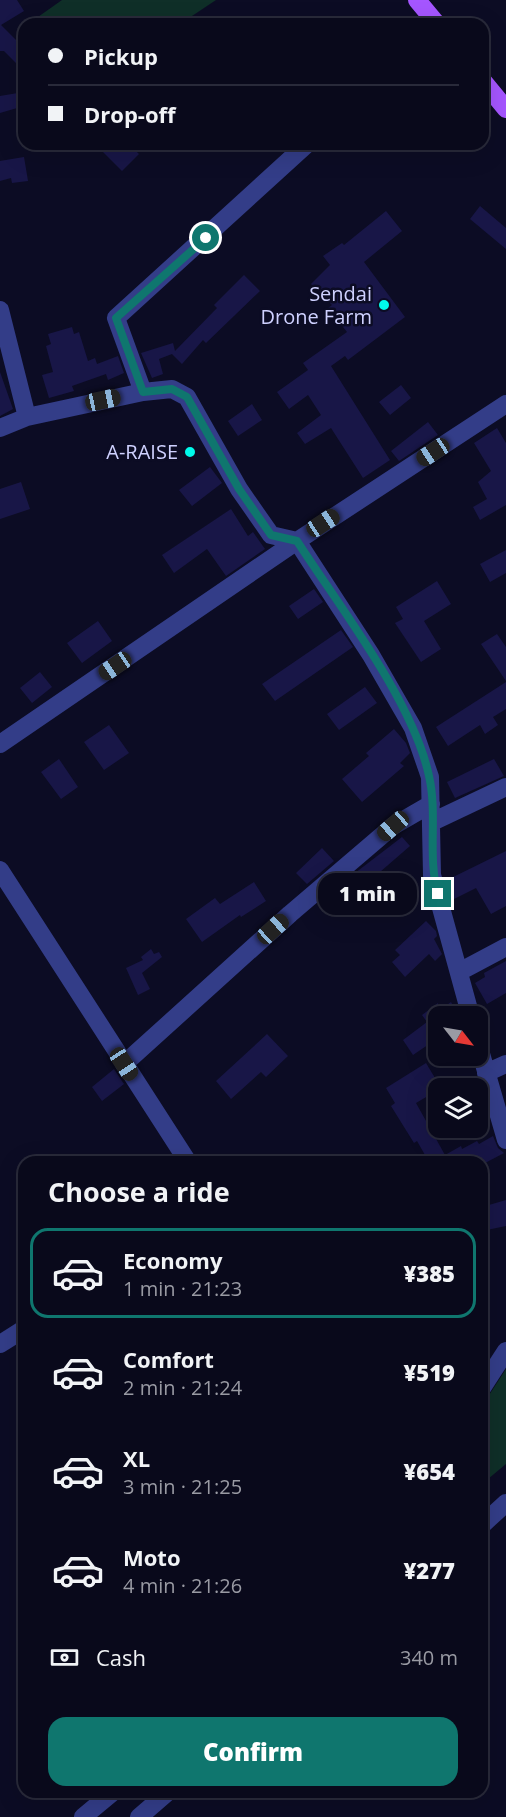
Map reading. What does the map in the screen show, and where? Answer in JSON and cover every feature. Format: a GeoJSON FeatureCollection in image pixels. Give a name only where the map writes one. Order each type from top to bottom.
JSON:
{"type":"FeatureCollection","features":[{"type":"Feature","properties":{"kind":"main road"},"geometry":{"type":"LineString","coordinates":[[417,0],[432,18]]}},
{"type":"Feature","properties":{"kind":"main road"},"geometry":{"type":"LineString","coordinates":[[489,89],[506,110]]}},
{"type":"Feature","properties":{"kind":"street"},"geometry":{"type":"LineString","coordinates":[[143,392],[116,318],[300,150]]}},
{"type":"Feature","properties":{"kind":"street"},"geometry":{"type":"LineString","coordinates":[[0,310],[27,417]]}},
{"type":"Feature","properties":{"kind":"street"},"geometry":{"type":"LineString","coordinates":[[0,428],[27,417],[143,392],[172,389],[187,397],[239,489],[271,535],[297,541],[371,655],[413,728],[430,777],[432,875],[468,1006]]}},
{"type":"Feature","properties":{"kind":"street"},"geometry":{"type":"LineString","coordinates":[[0,744],[297,541],[506,404]]}},
{"type":"Feature","properties":{"kind":"street"},"geometry":{"type":"LineString","coordinates":[[124,1064],[290,914],[393,826],[506,787]]}},
{"type":"Feature","properties":{"kind":"street"},"geometry":{"type":"LineString","coordinates":[[0,870],[184,1156]]}},
{"type":"Feature","properties":{"kind":"street"},"geometry":{"type":"LineString","coordinates":[[459,972],[506,947]]}},
{"type":"Feature","properties":{"kind":"street"},"geometry":{"type":"LineString","coordinates":[[486,1073],[506,1064]]}},
{"type":"Feature","properties":{"kind":"street"},"geometry":{"type":"LineString","coordinates":[[484,1066],[506,1140]]}},
{"type":"Feature","properties":{"kind":"street"},"geometry":{"type":"LineString","coordinates":[[0,1344],[18,1333]]}},
{"type":"Feature","properties":{"kind":"street"},"geometry":{"type":"LineString","coordinates":[[488,1379],[506,1351]]}},
{"type":"Feature","properties":{"kind":"street"},"geometry":{"type":"LineString","coordinates":[[488,1520],[506,1503]]}},
{"type":"Feature","properties":{"kind":"street"},"geometry":{"type":"LineString","coordinates":[[83,1817],[106,1798]]}},
{"type":"Feature","properties":{"kind":"street"},"geometry":{"type":"LineString","coordinates":[[139,1817],[161,1798]]}},
{"type":"Feature","properties":{"kind":"green space"},"geometry":{"type":"Polygon","coordinates":[[[62,0],[216,0],[189,18],[36,18],[62,0]]]}},
{"type":"Feature","properties":{"kind":"green space"},"geometry":{"type":"Polygon","coordinates":[[[506,1369],[506,1464],[488,1479],[488,1397],[506,1369]]]}},
{"type":"Feature","properties":{"kind":"building"},"geometry":{"type":"Polygon","coordinates":[[[0,0],[17,0],[24,11],[1,25],[18,42],[18,65],[4,51],[0,51],[0,0]]]}},
{"type":"Feature","properties":{"kind":"building"},"geometry":{"type":"Polygon","coordinates":[[[18,93],[18,108],[0,113],[0,96],[18,93]]]}},
{"type":"Feature","properties":{"kind":"building"},"geometry":{"type":"Polygon","coordinates":[[[101,150],[135,150],[139,154],[122,171],[101,150]]]}},
{"type":"Feature","properties":{"kind":"building"},"geometry":{"type":"Polygon","coordinates":[[[24,157],[28,181],[12,183],[11,178],[0,181],[0,161],[24,157]]]}},
{"type":"Feature","properties":{"kind":"building"},"geometry":{"type":"Polygon","coordinates":[[[480,206],[506,228],[506,249],[470,219],[480,206]]]}},
{"type":"Feature","properties":{"kind":"building"},"geometry":{"type":"Polygon","coordinates":[[[386,211],[402,231],[364,262],[405,317],[348,360],[345,356],[331,366],[390,460],[363,478],[331,428],[305,444],[297,433],[321,415],[308,395],[289,409],[277,392],[308,370],[303,363],[347,332],[328,308],[332,305],[311,284],[330,265],[323,256],[342,243],[344,245],[386,211]]]}},
{"type":"Feature","properties":{"kind":"building"},"geometry":{"type":"Polygon","coordinates":[[[244,275],[260,291],[206,343],[203,340],[182,364],[172,354],[159,359],[163,374],[152,378],[141,353],[173,343],[175,351],[217,308],[214,305],[244,275]]]}},
{"type":"Feature","properties":{"kind":"building"},"geometry":{"type":"Polygon","coordinates":[[[72,327],[74,334],[79,332],[88,361],[95,358],[97,364],[118,356],[124,373],[108,380],[106,374],[72,386],[74,391],[49,398],[42,375],[53,372],[46,346],[51,344],[48,334],[72,327]]]}},
{"type":"Feature","properties":{"kind":"building"},"geometry":{"type":"Polygon","coordinates":[[[0,372],[13,409],[0,416],[0,372]]]}},
{"type":"Feature","properties":{"kind":"building"},"geometry":{"type":"Polygon","coordinates":[[[401,385],[411,398],[390,415],[379,402],[401,385]]]}},
{"type":"Feature","properties":{"kind":"building"},"geometry":{"type":"Polygon","coordinates":[[[252,404],[262,420],[238,436],[228,421],[252,404]]]}},
{"type":"Feature","properties":{"kind":"building"},"geometry":{"type":"Polygon","coordinates":[[[428,422],[438,435],[399,461],[391,451],[428,422]]]}},
{"type":"Feature","properties":{"kind":"building"},"geometry":{"type":"Polygon","coordinates":[[[497,428],[506,443],[506,505],[480,520],[473,507],[487,499],[478,482],[491,471],[474,443],[497,428]]]}},
{"type":"Feature","properties":{"kind":"building"},"geometry":{"type":"Polygon","coordinates":[[[210,467],[222,483],[192,506],[179,490],[210,467]]]}},
{"type":"Feature","properties":{"kind":"building"},"geometry":{"type":"Polygon","coordinates":[[[21,482],[30,509],[0,519],[0,489],[21,482]]]}},
{"type":"Feature","properties":{"kind":"building"},"geometry":{"type":"Polygon","coordinates":[[[231,509],[248,536],[253,532],[265,549],[226,576],[207,549],[174,573],[162,555],[231,509]]]}},
{"type":"Feature","properties":{"kind":"building"},"geometry":{"type":"Polygon","coordinates":[[[506,550],[506,573],[490,582],[480,564],[506,550]]]}},
{"type":"Feature","properties":{"kind":"building"},"geometry":{"type":"Polygon","coordinates":[[[437,581],[451,604],[424,621],[441,649],[421,662],[395,623],[403,619],[396,607],[437,581]]]}},
{"type":"Feature","properties":{"kind":"building"},"geometry":{"type":"Polygon","coordinates":[[[314,589],[323,602],[298,619],[289,606],[314,589]]]}},
{"type":"Feature","properties":{"kind":"building"},"geometry":{"type":"Polygon","coordinates":[[[98,621],[112,641],[82,663],[67,643],[98,621]]]}},
{"type":"Feature","properties":{"kind":"building"},"geometry":{"type":"Polygon","coordinates":[[[341,630],[353,647],[275,701],[262,684],[341,630]]]}},
{"type":"Feature","properties":{"kind":"building"},"geometry":{"type":"Polygon","coordinates":[[[497,634],[506,647],[506,681],[481,644],[497,634]]]}},
{"type":"Feature","properties":{"kind":"building"},"geometry":{"type":"Polygon","coordinates":[[[40,672],[52,687],[32,703],[20,688],[40,672]]]}},
{"type":"Feature","properties":{"kind":"building"},"geometry":{"type":"Polygon","coordinates":[[[506,682],[506,709],[493,717],[498,725],[485,734],[480,725],[448,746],[436,727],[506,682]]]}},
{"type":"Feature","properties":{"kind":"building"},"geometry":{"type":"Polygon","coordinates":[[[365,687],[377,703],[339,730],[327,714],[365,687]]]}},
{"type":"Feature","properties":{"kind":"building"},"geometry":{"type":"Polygon","coordinates":[[[109,725],[129,753],[104,770],[84,742],[109,725]]]}},
{"type":"Feature","properties":{"kind":"building"},"geometry":{"type":"Polygon","coordinates":[[[394,729],[406,743],[410,753],[400,763],[404,766],[362,802],[342,779],[369,756],[366,753],[394,729]]]}},
{"type":"Feature","properties":{"kind":"building"},"geometry":{"type":"Polygon","coordinates":[[[59,759],[78,787],[61,799],[41,772],[59,759]]]}},
{"type":"Feature","properties":{"kind":"building"},"geometry":{"type":"Polygon","coordinates":[[[494,759],[504,776],[455,798],[447,782],[494,759]]]}},
{"type":"Feature","properties":{"kind":"building"},"geometry":{"type":"Polygon","coordinates":[[[402,837],[410,846],[365,885],[355,873],[402,837]]]}},
{"type":"Feature","properties":{"kind":"building"},"geometry":{"type":"Polygon","coordinates":[[[322,848],[334,861],[307,884],[296,873],[322,848]]]}},
{"type":"Feature","properties":{"kind":"building"},"geometry":{"type":"Polygon","coordinates":[[[506,851],[506,906],[491,914],[476,888],[454,899],[445,881],[506,851]]]}},
{"type":"Feature","properties":{"kind":"building"},"geometry":{"type":"Polygon","coordinates":[[[254,882],[266,901],[241,917],[240,915],[202,942],[186,919],[215,898],[220,904],[254,882]]]}},
{"type":"Feature","properties":{"kind":"building"},"geometry":{"type":"Polygon","coordinates":[[[426,921],[436,931],[437,936],[434,939],[442,954],[435,961],[429,954],[405,977],[392,962],[400,955],[395,950],[426,921]]]}},
{"type":"Feature","properties":{"kind":"building"},"geometry":{"type":"Polygon","coordinates":[[[151,949],[154,954],[159,952],[162,957],[142,973],[150,989],[138,995],[126,968],[143,960],[141,957],[151,949]]]}},
{"type":"Feature","properties":{"kind":"building"},"geometry":{"type":"Polygon","coordinates":[[[506,961],[506,993],[487,1004],[475,983],[485,977],[484,973],[506,961]]]}},
{"type":"Feature","properties":{"kind":"building"},"geometry":{"type":"Polygon","coordinates":[[[428,1010],[428,1045],[413,1055],[403,1040],[427,1022],[422,1015],[428,1010]]]}},
{"type":"Feature","properties":{"kind":"building"},"geometry":{"type":"Polygon","coordinates":[[[267,1034],[288,1056],[266,1077],[261,1072],[231,1099],[216,1081],[267,1034]]]}},
{"type":"Feature","properties":{"kind":"building"},"geometry":{"type":"Polygon","coordinates":[[[426,1063],[435,1078],[428,1078],[428,1096],[416,1103],[428,1125],[428,1138],[436,1138],[445,1155],[461,1146],[462,1149],[477,1141],[479,1144],[493,1136],[498,1148],[504,1153],[488,1161],[488,1156],[426,1156],[417,1141],[414,1143],[391,1106],[395,1103],[386,1088],[426,1063]]]}},
{"type":"Feature","properties":{"kind":"building"},"geometry":{"type":"Polygon","coordinates":[[[114,1069],[124,1084],[102,1101],[92,1087],[114,1069]]]}},
{"type":"Feature","properties":{"kind":"building"},"geometry":{"type":"Polygon","coordinates":[[[506,1200],[506,1226],[488,1230],[488,1205],[506,1200]]]}},
{"type":"Feature","properties":{"kind":"place","name":"Sendai Drone Farm"},"geometry":{"type":"Point","coordinates":[384,305]}},
{"type":"Feature","properties":{"kind":"place","name":"A-RAISE"},"geometry":{"type":"Point","coordinates":[190,452]}},
{"type":"Feature","properties":{"kind":"route"},"geometry":{"type":"LineString","coordinates":[[206,238],[116,318],[143,392],[172,389],[187,397],[239,489],[271,535],[297,541],[371,655],[413,728],[430,777],[432,875],[438,894]]}}]}
